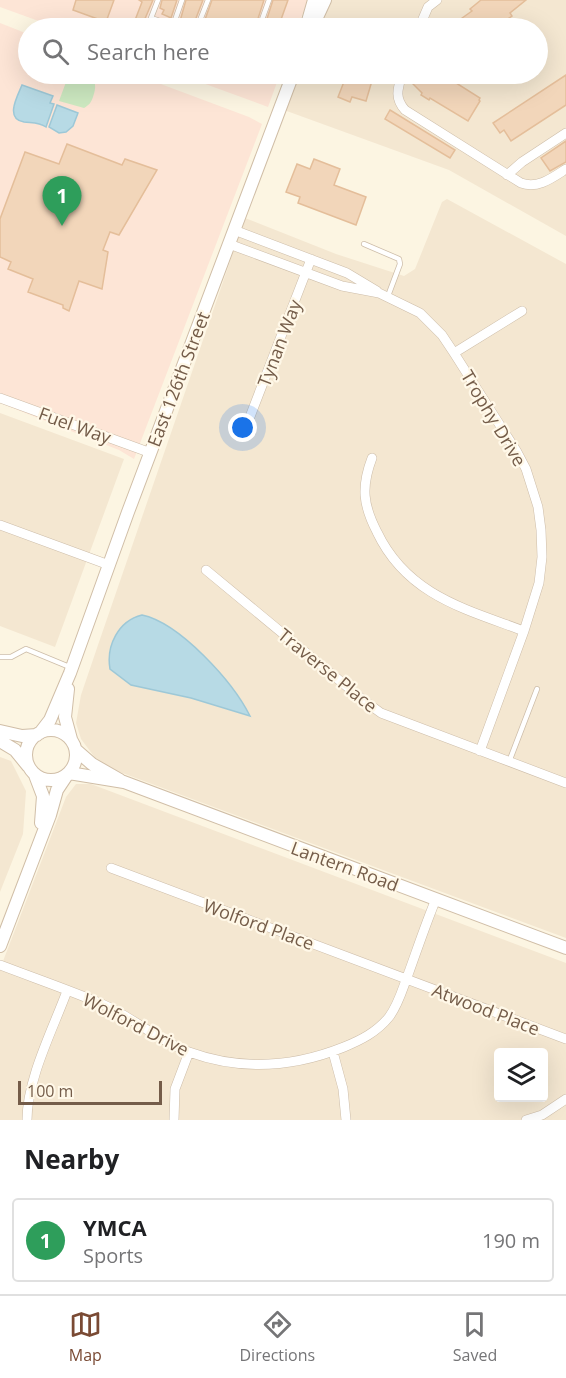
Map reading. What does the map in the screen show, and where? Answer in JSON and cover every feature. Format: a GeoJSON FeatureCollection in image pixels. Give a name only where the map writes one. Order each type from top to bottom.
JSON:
{"type":"FeatureCollection","features":[{"type":"Feature","properties":{"kind":"main road"},"geometry":{"type":"LineString","coordinates":[[308,18],[314,0]]}},
{"type":"Feature","properties":{"kind":"main road"},"geometry":{"type":"LineString","coordinates":[[317,18],[325,0]]}},
{"type":"Feature","properties":{"kind":"main road","name":"East 126th Street"},"geometry":{"type":"LineString","coordinates":[[38,734],[50,720],[71,670],[288,84]]}},
{"type":"Feature","properties":{"kind":"main road","name":"East 126th Street"},"geometry":{"type":"LineString","coordinates":[[71,670],[65,717],[74,746]]}},
{"type":"Feature","properties":{"kind":"main road"},"geometry":{"type":"LineString","coordinates":[[0,731],[22,736],[49,730],[58,731],[67,735],[74,746],[75,764],[59,786],[0,946]]}},
{"type":"Feature","properties":{"kind":"main road"},"geometry":{"type":"LineString","coordinates":[[38,734],[28,745],[26,752],[43,796],[40,837]]}},
{"type":"Feature","properties":{"kind":"main road"},"geometry":{"type":"LineString","coordinates":[[0,741],[15,750],[32,770],[52,780],[68,774]]}},
{"type":"Feature","properties":{"kind":"main road","name":"Lantern Road"},"geometry":{"type":"LineString","coordinates":[[74,746],[92,764],[124,783]]}},
{"type":"Feature","properties":{"kind":"main road","name":"Lantern Road"},"geometry":{"type":"LineString","coordinates":[[68,774],[84,774],[124,783],[566,948]]}},
{"type":"Feature","properties":{"kind":"street"},"geometry":{"type":"LineString","coordinates":[[423,18],[428,7],[437,0]]}},
{"type":"Feature","properties":{"kind":"street"},"geometry":{"type":"LineString","coordinates":[[399,84],[398,100],[405,110],[521,183],[533,185],[546,182],[566,169]]}},
{"type":"Feature","properties":{"kind":"street"},"geometry":{"type":"LineString","coordinates":[[507,175],[522,162],[566,133]]}},
{"type":"Feature","properties":{"kind":"street","name":"Trophy Drive"},"geometry":{"type":"LineString","coordinates":[[234,230],[347,273],[426,317],[454,353],[526,469],[538,507],[542,543],[541,569],[534,604],[525,631],[480,751]]}},
{"type":"Feature","properties":{"kind":"street","name":"Trophy Drive"},"geometry":{"type":"LineString","coordinates":[[229,244],[348,288],[383,294]]}},
{"type":"Feature","properties":{"kind":"street","name":"Tynan Way"},"geometry":{"type":"LineString","coordinates":[[246,427],[311,259]]}},
{"type":"Feature","properties":{"kind":"street"},"geometry":{"type":"LineString","coordinates":[[454,353],[522,311]]}},
{"type":"Feature","properties":{"kind":"street","name":"Fuel Way"},"geometry":{"type":"LineString","coordinates":[[0,398],[151,453]]}},
{"type":"Feature","properties":{"kind":"street"},"geometry":{"type":"LineString","coordinates":[[372,458],[364,481],[366,505],[379,536],[398,565],[438,598],[525,631]]}},
{"type":"Feature","properties":{"kind":"street"},"geometry":{"type":"LineString","coordinates":[[0,525],[109,565]]}},
{"type":"Feature","properties":{"kind":"street","name":"Traverse Place"},"geometry":{"type":"LineString","coordinates":[[206,570],[362,699],[381,712],[566,783]]}},
{"type":"Feature","properties":{"kind":"street","name":"Wolford Place"},"geometry":{"type":"LineString","coordinates":[[111,868],[406,979]]}},
{"type":"Feature","properties":{"kind":"street","name":"Wolford Drive"},"geometry":{"type":"LineString","coordinates":[[0,965],[113,1009],[189,1052],[234,1063],[264,1065],[298,1061],[333,1052],[366,1037],[385,1022],[395,1007],[436,899]]}},
{"type":"Feature","properties":{"kind":"street","name":"Atwood Place"},"geometry":{"type":"LineString","coordinates":[[406,979],[566,1039]]}},
{"type":"Feature","properties":{"kind":"street"},"geometry":{"type":"LineString","coordinates":[[27,1120],[32,1084],[67,991]]}},
{"type":"Feature","properties":{"kind":"street"},"geometry":{"type":"LineString","coordinates":[[174,1120],[175,1089],[189,1052]]}},
{"type":"Feature","properties":{"kind":"street"},"geometry":{"type":"LineString","coordinates":[[333,1052],[343,1089],[346,1120]]}},
{"type":"Feature","properties":{"kind":"street"},"geometry":{"type":"LineString","coordinates":[[526,1120],[551,1110],[566,1099]]}},
{"type":"Feature","properties":{"kind":"lane"},"geometry":{"type":"LineString","coordinates":[[151,18],[158,0]]}},
{"type":"Feature","properties":{"kind":"lane"},"geometry":{"type":"LineString","coordinates":[[176,18],[182,0]]}},
{"type":"Feature","properties":{"kind":"lane"},"geometry":{"type":"LineString","coordinates":[[201,18],[208,0]]}},
{"type":"Feature","properties":{"kind":"lane"},"geometry":{"type":"LineString","coordinates":[[263,18],[270,0]]}},
{"type":"Feature","properties":{"kind":"lane"},"geometry":{"type":"LineString","coordinates":[[364,244],[400,261],[383,294]]}},
{"type":"Feature","properties":{"kind":"lane"},"geometry":{"type":"LineString","coordinates":[[0,657],[11,657],[26,649],[71,670]]}},
{"type":"Feature","properties":{"kind":"lane"},"geometry":{"type":"LineString","coordinates":[[509,762],[537,689]]}},
{"type":"Feature","properties":{"kind":"shaded area"},"geometry":{"type":"Polygon","coordinates":[[[0,0],[308,0],[301,18],[30,18],[0,7],[0,0]]]}},
{"type":"Feature","properties":{"kind":"shaded area"},"geometry":{"type":"Polygon","coordinates":[[[329,0],[566,0],[566,236],[449,170],[284,110],[294,84],[548,84],[548,18],[321,18],[329,0]]]}},
{"type":"Feature","properties":{"kind":"shaded area"},"geometry":{"type":"Polygon","coordinates":[[[0,23],[18,30],[18,84],[161,84],[262,124],[134,459],[119,450],[0,403],[0,23]]]}},
{"type":"Feature","properties":{"kind":"shaded area"},"geometry":{"type":"Polygon","coordinates":[[[205,84],[276,84],[268,107],[205,84]]]}},
{"type":"Feature","properties":{"kind":"shaded area"},"geometry":{"type":"Polygon","coordinates":[[[447,199],[566,264],[566,938],[109,768],[96,759],[81,739],[76,723],[81,695],[245,218],[336,254],[404,276],[415,269],[442,202],[447,199]]]}},
{"type":"Feature","properties":{"kind":"shaded area"},"geometry":{"type":"Polygon","coordinates":[[[0,413],[124,459],[55,647],[0,626],[0,413]]]}},
{"type":"Feature","properties":{"kind":"shaded area"},"geometry":{"type":"Polygon","coordinates":[[[0,757],[11,761],[26,791],[23,834],[0,892],[0,757]]]}},
{"type":"Feature","properties":{"kind":"shaded area"},"geometry":{"type":"Polygon","coordinates":[[[76,784],[91,784],[566,963],[566,1120],[0,1120],[0,969],[66,797],[76,784]]]}},
{"type":"Feature","properties":{"kind":"green space"},"geometry":{"type":"Polygon","coordinates":[[[65,84],[95,84],[90,104],[84,108],[59,101],[65,84]]]}},
{"type":"Feature","properties":{"kind":"water"},"geometry":{"type":"Polygon","coordinates":[[[22,85],[53,96],[50,103],[54,104],[46,127],[38,123],[18,120],[15,116],[14,106],[22,85]]]}},
{"type":"Feature","properties":{"kind":"water"},"geometry":{"type":"Polygon","coordinates":[[[57,105],[78,113],[73,126],[66,132],[59,133],[49,127],[57,105]]]}},
{"type":"Feature","properties":{"kind":"water"},"geometry":{"type":"Polygon","coordinates":[[[142,615],[173,629],[204,656],[231,687],[250,716],[191,698],[131,685],[110,669],[110,652],[115,636],[126,623],[142,615]]]}},
{"type":"Feature","properties":{"kind":"building"},"geometry":{"type":"Polygon","coordinates":[[[76,0],[114,0],[107,18],[95,18],[73,10],[76,0]]]}},
{"type":"Feature","properties":{"kind":"building"},"geometry":{"type":"Polygon","coordinates":[[[139,0],[153,0],[145,18],[136,18],[142,2],[139,0]]]}},
{"type":"Feature","properties":{"kind":"building"},"geometry":{"type":"Polygon","coordinates":[[[162,0],[177,0],[171,18],[162,14],[164,10],[160,8],[162,0]]]}},
{"type":"Feature","properties":{"kind":"building"},"geometry":{"type":"Polygon","coordinates":[[[186,0],[203,0],[196,18],[181,18],[186,0]]]}},
{"type":"Feature","properties":{"kind":"building"},"geometry":{"type":"Polygon","coordinates":[[[212,0],[264,0],[258,18],[206,18],[212,0]]]}},
{"type":"Feature","properties":{"kind":"building"},"geometry":{"type":"Polygon","coordinates":[[[273,0],[288,0],[282,18],[267,18],[273,0]]]}},
{"type":"Feature","properties":{"kind":"building"},"geometry":{"type":"Polygon","coordinates":[[[481,0],[526,0],[510,13],[512,16],[509,18],[462,18],[472,11],[470,9],[481,0]]]}},
{"type":"Feature","properties":{"kind":"building"},"geometry":{"type":"Polygon","coordinates":[[[566,75],[566,105],[511,141],[504,130],[500,133],[493,123],[566,75]]]}},
{"type":"Feature","properties":{"kind":"building"},"geometry":{"type":"Polygon","coordinates":[[[343,84],[371,84],[366,101],[352,97],[350,102],[338,97],[343,84]]]}},
{"type":"Feature","properties":{"kind":"building"},"geometry":{"type":"Polygon","coordinates":[[[413,84],[458,84],[480,98],[480,101],[468,121],[430,98],[429,100],[421,95],[422,93],[413,84]]]}},
{"type":"Feature","properties":{"kind":"building"},"geometry":{"type":"Polygon","coordinates":[[[390,110],[455,150],[450,158],[385,119],[390,110]]]}},
{"type":"Feature","properties":{"kind":"building"},"geometry":{"type":"Polygon","coordinates":[[[566,141],[566,162],[550,171],[541,158],[566,141]]]}},
{"type":"Feature","properties":{"kind":"building"},"geometry":{"type":"Polygon","coordinates":[[[67,144],[122,165],[125,159],[157,170],[119,235],[110,232],[103,250],[108,252],[102,289],[79,281],[69,311],[63,308],[63,305],[28,292],[33,279],[8,269],[11,262],[0,257],[0,219],[25,152],[59,164],[67,144]]]}},
{"type":"Feature","properties":{"kind":"building"},"geometry":{"type":"Polygon","coordinates":[[[314,159],[340,169],[334,185],[366,197],[356,225],[298,203],[300,197],[286,192],[297,164],[310,169],[314,159]]]}},
{"type":"Feature","properties":{"kind":"place","name":"YMCA"},"geometry":{"type":"Point","coordinates":[62,226]}}]}
